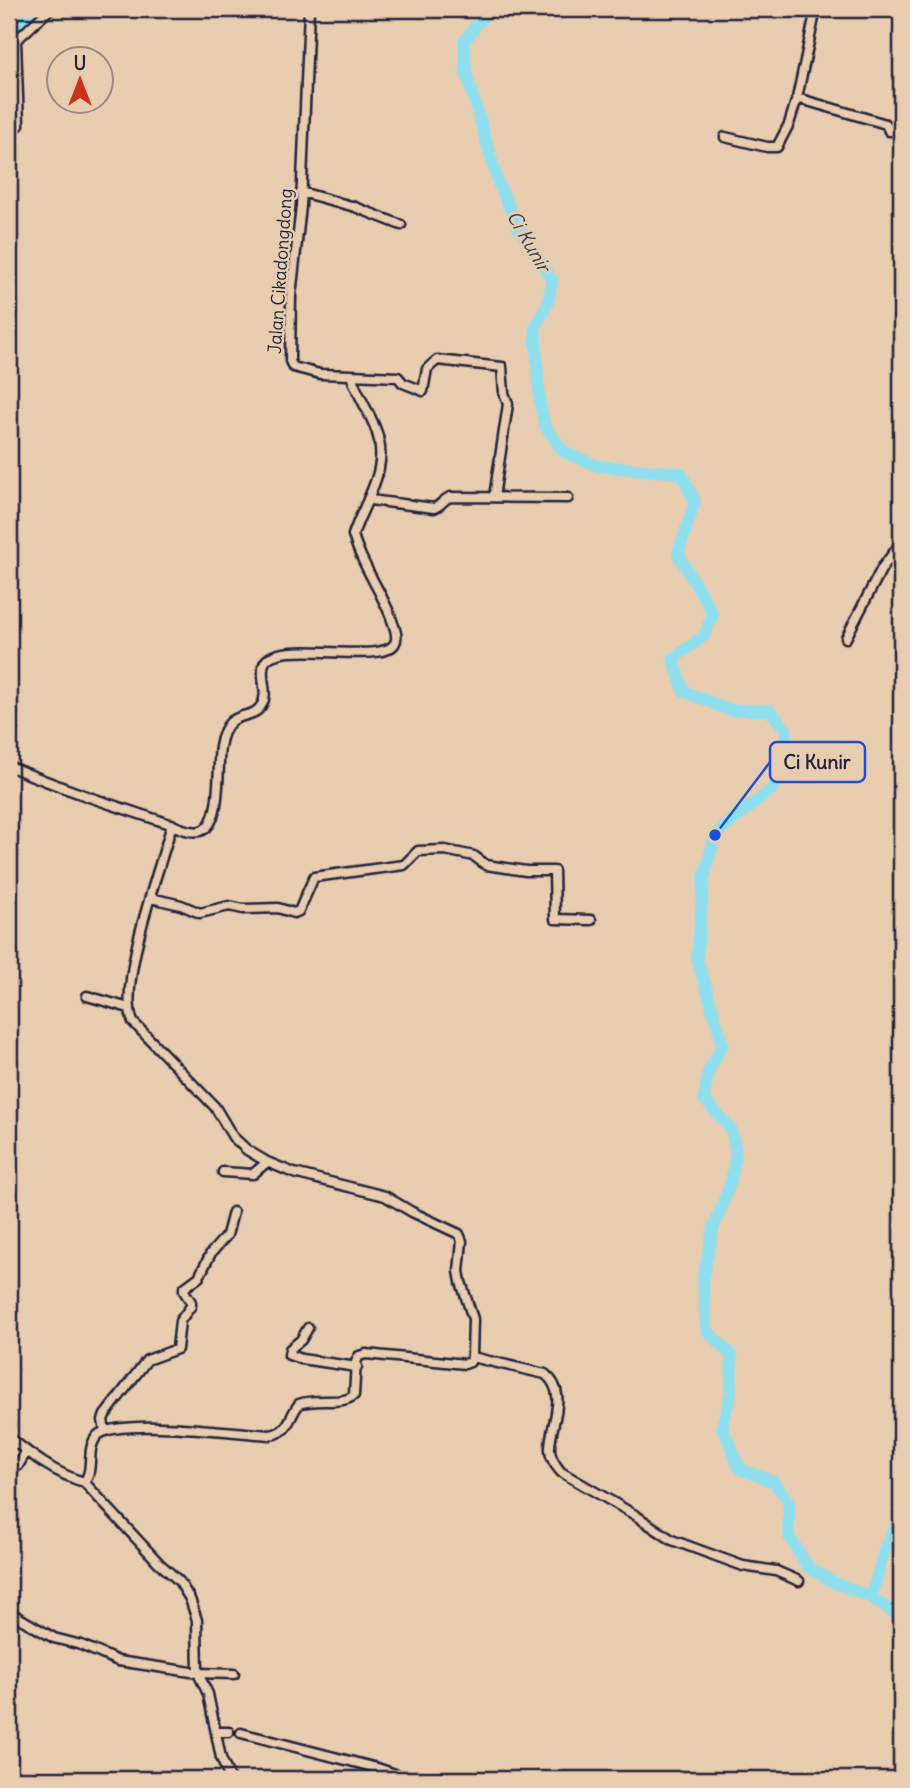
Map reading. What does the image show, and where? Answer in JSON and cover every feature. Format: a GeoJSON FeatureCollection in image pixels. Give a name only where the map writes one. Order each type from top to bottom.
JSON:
{"type":"FeatureCollection","features":[{"type":"Feature","properties":{"kind":"street"},"geometry":{"type":"LineString","coordinates":[[19,125],[12,44],[50,9]]}},
{"type":"Feature","properties":{"kind":"street","name":"Jalan Cikadongdong"},"geometry":{"type":"LineString","coordinates":[[309,9],[301,192],[291,296],[290,365],[320,374],[351,375]]}},
{"type":"Feature","properties":{"kind":"street"},"geometry":{"type":"LineString","coordinates":[[725,137],[776,148],[789,124],[797,98],[816,9]]}},
{"type":"Feature","properties":{"kind":"street"},"geometry":{"type":"LineString","coordinates":[[797,98],[886,124],[889,131],[901,131]]}},
{"type":"Feature","properties":{"kind":"street"},"geometry":{"type":"LineString","coordinates":[[301,192],[355,207],[401,225]]}},
{"type":"Feature","properties":{"kind":"street"},"geometry":{"type":"LineString","coordinates":[[9,766],[48,783],[192,832],[203,830],[208,826],[218,797],[220,744],[228,723],[261,707],[265,694],[263,670],[268,658],[273,654],[302,652],[372,653],[393,646],[396,641],[394,627],[383,596],[365,565],[353,535],[370,500],[378,474],[380,446],[376,427],[351,375],[398,377],[403,383],[424,391],[426,372],[437,360],[502,367],[504,393],[508,404],[494,497]]}},
{"type":"Feature","properties":{"kind":"street"},"geometry":{"type":"LineString","coordinates":[[370,500],[434,508],[447,498],[568,498]]}},
{"type":"Feature","properties":{"kind":"street"},"geometry":{"type":"LineString","coordinates":[[846,638],[882,568],[901,543]]}},
{"type":"Feature","properties":{"kind":"street"},"geometry":{"type":"LineString","coordinates":[[84,1482],[89,1476],[94,1440],[105,1430],[138,1426],[279,1434],[285,1429],[299,1404],[351,1399],[354,1395],[356,1359],[366,1354],[465,1364],[470,1362],[472,1357],[473,1319],[461,1282],[461,1237],[456,1231],[432,1223],[385,1195],[320,1181],[267,1162],[233,1137],[215,1107],[133,1022],[130,1008],[133,959],[172,824]]}},
{"type":"Feature","properties":{"kind":"street"},"geometry":{"type":"LineString","coordinates":[[151,898],[200,913],[229,906],[243,909],[280,908],[296,913],[314,877],[402,866],[418,851],[442,850],[474,856],[487,865],[526,871],[554,870],[555,919],[591,919]]}},
{"type":"Feature","properties":{"kind":"street"},"geometry":{"type":"LineString","coordinates":[[87,996],[130,1008]]}},
{"type":"Feature","properties":{"kind":"street"},"geometry":{"type":"LineString","coordinates":[[223,1171],[254,1173],[267,1162]]}},
{"type":"Feature","properties":{"kind":"street"},"geometry":{"type":"LineString","coordinates":[[105,1430],[105,1415],[147,1360],[177,1349],[180,1321],[191,1306],[184,1288],[199,1278],[211,1253],[227,1236],[233,1212]]}},
{"type":"Feature","properties":{"kind":"street"},"geometry":{"type":"LineString","coordinates":[[309,1328],[289,1354],[301,1359],[356,1367]]}},
{"type":"Feature","properties":{"kind":"street"},"geometry":{"type":"LineString","coordinates":[[472,1357],[545,1374],[552,1379],[558,1391],[549,1448],[554,1463],[561,1472],[635,1515],[672,1541],[743,1566],[776,1572],[799,1581]]}},
{"type":"Feature","properties":{"kind":"street"},"geometry":{"type":"LineString","coordinates":[[9,1437],[26,1452],[59,1472],[84,1482],[186,1590],[197,1620],[198,1673],[208,1694],[218,1732],[221,1758],[230,1779]]}},
{"type":"Feature","properties":{"kind":"street"},"geometry":{"type":"LineString","coordinates":[[9,1467],[18,1466],[26,1452]]}},
{"type":"Feature","properties":{"kind":"street"},"geometry":{"type":"LineString","coordinates":[[9,1612],[54,1638],[81,1645],[118,1661],[198,1673],[234,1674]]}},
{"type":"Feature","properties":{"kind":"street"},"geometry":{"type":"LineString","coordinates":[[218,1732],[229,1732]]}},
{"type":"Feature","properties":{"kind":"street"},"geometry":{"type":"LineString","coordinates":[[241,1733],[410,1779]]}},
{"type":"Feature","properties":{"kind":"waterway"},"geometry":{"type":"LineString","coordinates":[[9,35],[36,9]]}},
{"type":"Feature","properties":{"kind":"waterway","name":"Ci Kunir"},"geometry":{"type":"LineString","coordinates":[[489,9],[464,41],[466,72],[498,182],[519,229],[552,280],[548,303],[535,328],[540,405],[545,426],[564,452],[598,466],[681,473],[695,501],[678,554],[713,614],[704,636],[673,659],[684,691],[729,710],[769,710],[786,729],[788,766],[772,789],[715,835],[704,878],[697,958],[723,1044],[708,1072],[704,1099],[731,1129],[736,1152],[731,1181],[714,1227],[703,1277],[706,1329],[732,1356],[731,1393],[722,1426],[740,1469],[774,1482],[789,1502],[789,1536],[808,1567],[835,1583],[871,1597],[901,1618]]}},
{"type":"Feature","properties":{"kind":"waterway"},"geometry":{"type":"LineString","coordinates":[[871,1597],[886,1545],[901,1517]]}},
{"type":"Feature","properties":{"kind":"place","name":"Ci Kunir"},"geometry":{"type":"Point","coordinates":[715,835]}}]}
